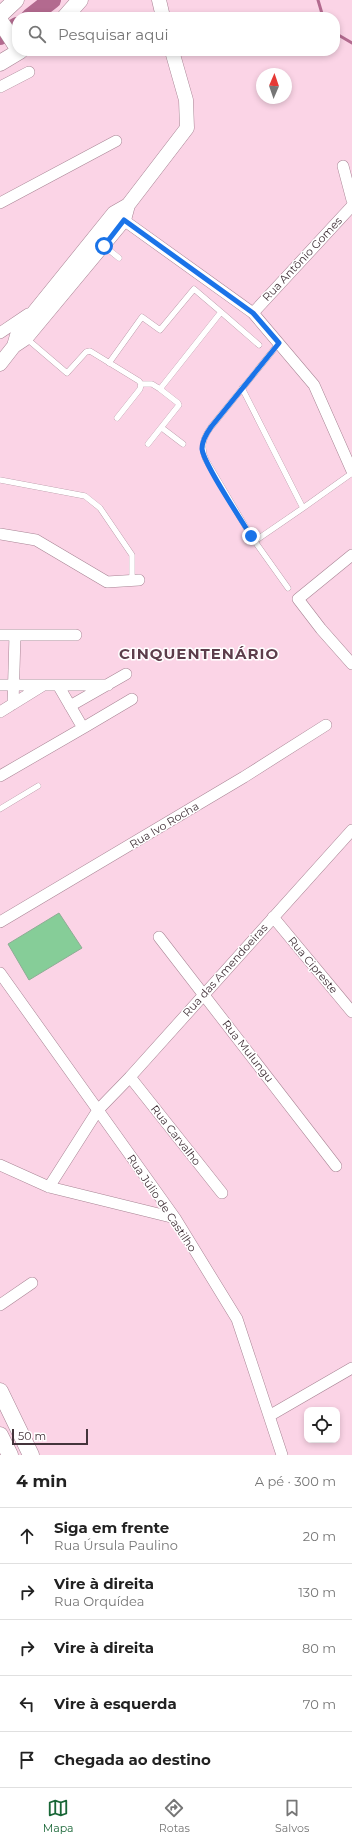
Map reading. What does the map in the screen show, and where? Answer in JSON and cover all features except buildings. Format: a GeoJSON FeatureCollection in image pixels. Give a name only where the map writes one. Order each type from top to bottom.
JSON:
{"type":"FeatureCollection","features":[{"type":"Feature","properties":{"kind":"main road"},"geometry":{"type":"LineString","coordinates":[[0,15],[16,0]]}},
{"type":"Feature","properties":{"kind":"main road"},"geometry":{"type":"LineString","coordinates":[[69,12],[80,0]]}},
{"type":"Feature","properties":{"kind":"main road"},"geometry":{"type":"LineString","coordinates":[[0,20],[12,39]]}},
{"type":"Feature","properties":{"kind":"main road"},"geometry":{"type":"LineString","coordinates":[[0,63],[12,56]]}},
{"type":"Feature","properties":{"kind":"main road"},"geometry":{"type":"LineString","coordinates":[[0,1391],[31,1455]]}},
{"type":"Feature","properties":{"kind":"main road"},"geometry":{"type":"LineString","coordinates":[[0,1435],[10,1455]]}},
{"type":"Feature","properties":{"kind":"street"},"geometry":{"type":"LineString","coordinates":[[159,0],[162,12]]}},
{"type":"Feature","properties":{"kind":"street"},"geometry":{"type":"LineString","coordinates":[[0,333],[39,305],[119,217],[187,128],[186,100],[173,56]]}},
{"type":"Feature","properties":{"kind":"street"},"geometry":{"type":"LineString","coordinates":[[0,87],[29,72]]}},
{"type":"Feature","properties":{"kind":"street"},"geometry":{"type":"LineString","coordinates":[[0,203],[116,141]]}},
{"type":"Feature","properties":{"kind":"street"},"geometry":{"type":"LineString","coordinates":[[344,166],[352,200]]}},
{"type":"Feature","properties":{"kind":"street","name":"Rua Antônio Gomes"},"geometry":{"type":"LineString","coordinates":[[253,313],[352,206]]}},
{"type":"Feature","properties":{"kind":"street"},"geometry":{"type":"LineString","coordinates":[[22,335],[104,246],[119,217]]}},
{"type":"Feature","properties":{"kind":"street"},"geometry":{"type":"LineString","coordinates":[[119,217],[253,313],[314,385],[352,472]]}},
{"type":"Feature","properties":{"kind":"street"},"geometry":{"type":"LineString","coordinates":[[1,358],[14,346],[22,335],[39,305]]}},
{"type":"Feature","properties":{"kind":"street"},"geometry":{"type":"LineString","coordinates":[[0,534],[36,540],[107,582],[136,580]]}},
{"type":"Feature","properties":{"kind":"street"},"geometry":{"type":"LineString","coordinates":[[352,556],[298,599],[321,629],[352,664]]}},
{"type":"Feature","properties":{"kind":"street"},"geometry":{"type":"LineString","coordinates":[[0,635],[76,635]]}},
{"type":"Feature","properties":{"kind":"street"},"geometry":{"type":"LineString","coordinates":[[13,704],[15,635]]}},
{"type":"Feature","properties":{"kind":"street"},"geometry":{"type":"LineString","coordinates":[[70,706],[126,674]]}},
{"type":"Feature","properties":{"kind":"street"},"geometry":{"type":"LineString","coordinates":[[0,685],[108,685]]}},
{"type":"Feature","properties":{"kind":"street"},"geometry":{"type":"LineString","coordinates":[[0,712],[43,685]]}},
{"type":"Feature","properties":{"kind":"street"},"geometry":{"type":"LineString","coordinates":[[58,685],[83,728]]}},
{"type":"Feature","properties":{"kind":"street"},"geometry":{"type":"LineString","coordinates":[[0,776],[132,699]]}},
{"type":"Feature","properties":{"kind":"street","name":"Rua Ivo Rocha"},"geometry":{"type":"LineString","coordinates":[[0,922],[244,777],[326,725]]}},
{"type":"Feature","properties":{"kind":"street","name":"Rua das Amendoeiras"},"geometry":{"type":"LineString","coordinates":[[49,1187],[98,1110],[130,1077],[203,994],[351,832]]}},
{"type":"Feature","properties":{"kind":"street","name":"Rua Cipreste"},"geometry":{"type":"LineString","coordinates":[[273,917],[352,1012]]}},
{"type":"Feature","properties":{"kind":"street","name":"Rua Mulungu"},"geometry":{"type":"LineString","coordinates":[[159,937],[336,1166]]}},
{"type":"Feature","properties":{"kind":"street","name":"Rua Júlio de Castilho"},"geometry":{"type":"LineString","coordinates":[[0,973],[175,1218],[238,1319],[282,1455]]}},
{"type":"Feature","properties":{"kind":"street","name":"Rua Carvalho"},"geometry":{"type":"LineString","coordinates":[[130,1077],[222,1193]]}},
{"type":"Feature","properties":{"kind":"street"},"geometry":{"type":"LineString","coordinates":[[0,1165],[49,1187],[175,1218]]}},
{"type":"Feature","properties":{"kind":"street"},"geometry":{"type":"LineString","coordinates":[[0,1305],[32,1283]]}},
{"type":"Feature","properties":{"kind":"street"},"geometry":{"type":"LineString","coordinates":[[269,1416],[352,1368]]}},
{"type":"Feature","properties":{"kind":"lane"},"geometry":{"type":"LineString","coordinates":[[104,246],[119,258]]}},
{"type":"Feature","properties":{"kind":"lane"},"geometry":{"type":"LineString","coordinates":[[109,363],[142,317],[160,330],[194,289],[259,345]]}},
{"type":"Feature","properties":{"kind":"lane"},"geometry":{"type":"LineString","coordinates":[[160,389],[221,312]]}},
{"type":"Feature","properties":{"kind":"lane"},"geometry":{"type":"LineString","coordinates":[[22,335],[67,373],[88,351],[142,384],[152,384],[178,403],[179,405],[148,444]]}},
{"type":"Feature","properties":{"kind":"lane"},"geometry":{"type":"LineString","coordinates":[[279,343],[207,432],[202,450],[206,460],[255,542],[288,588]]}},
{"type":"Feature","properties":{"kind":"lane"},"geometry":{"type":"LineString","coordinates":[[117,418],[140,389],[142,384]]}},
{"type":"Feature","properties":{"kind":"lane"},"geometry":{"type":"LineString","coordinates":[[242,388],[303,508]]}},
{"type":"Feature","properties":{"kind":"lane"},"geometry":{"type":"LineString","coordinates":[[162,428],[183,444]]}},
{"type":"Feature","properties":{"kind":"lane"},"geometry":{"type":"LineString","coordinates":[[255,542],[352,472]]}},
{"type":"Feature","properties":{"kind":"lane"},"geometry":{"type":"LineString","coordinates":[[0,480],[85,496],[100,508],[132,555],[136,580]]}},
{"type":"Feature","properties":{"kind":"lane"},"geometry":{"type":"LineString","coordinates":[[0,809],[38,786]]}},
{"type":"Feature","properties":{"kind":"waterway"},"geometry":{"type":"LineString","coordinates":[[36,12],[52,0]]}},
{"type":"Feature","properties":{"kind":"waterway"},"geometry":{"type":"LineString","coordinates":[[318,0],[322,12]]}},
{"type":"Feature","properties":{"kind":"waterway"},"geometry":{"type":"LineString","coordinates":[[0,36],[12,29]]}},
{"type":"Feature","properties":{"kind":"waterway"},"geometry":{"type":"LineString","coordinates":[[340,36],[352,43]]}},
{"type":"Feature","properties":{"kind":"district","name":"CINQUENTENÁRIO"},"geometry":{"type":"Point","coordinates":[199,653]}},
{"type":"Feature","properties":{"kind":"route"},"geometry":{"type":"LineString","coordinates":[[104,246],[124,220],[253,313],[279,343],[207,432],[202,446],[206,460],[251,536]]}}]}
